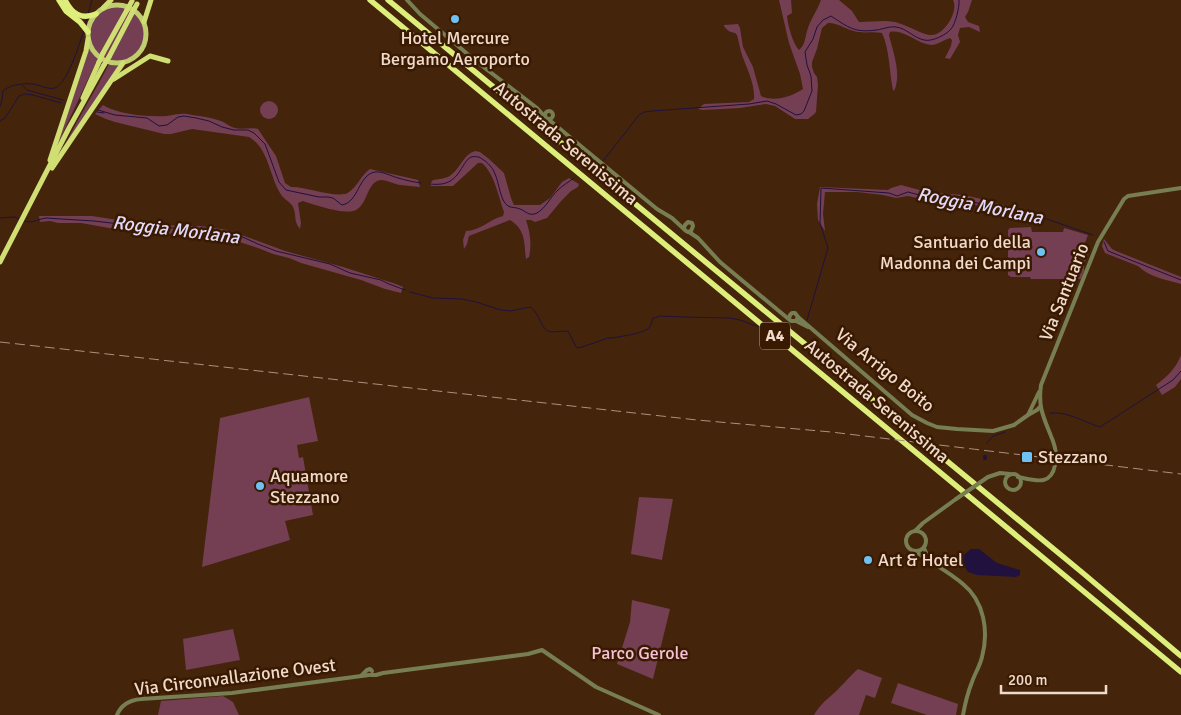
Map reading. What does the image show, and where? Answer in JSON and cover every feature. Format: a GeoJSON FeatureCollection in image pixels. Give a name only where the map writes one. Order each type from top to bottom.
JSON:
{"type":"FeatureCollection","features":[{"type":"Feature","properties":{"kind":"highway"},"geometry":{"type":"LineString","coordinates":[[46,173],[86,51],[88,35],[86,28],[66,11],[60,0]]}},
{"type":"Feature","properties":{"kind":"highway"},"geometry":{"type":"LineString","coordinates":[[65,0],[70,8],[82,17],[96,14]]}},
{"type":"Feature","properties":{"kind":"highway"},"geometry":{"type":"LineString","coordinates":[[103,8],[112,0]]}},
{"type":"Feature","properties":{"kind":"highway"},"geometry":{"type":"LineString","coordinates":[[101,64],[109,57],[132,0]]}},
{"type":"Feature","properties":{"kind":"highway"},"geometry":{"type":"LineString","coordinates":[[144,22],[152,0]]}},
{"type":"Feature","properties":{"kind":"highway","name":"Autostrada Serenissima"},"geometry":{"type":"LineString","coordinates":[[370,0],[1181,672]]}},
{"type":"Feature","properties":{"kind":"highway","name":"Autostrada Serenissima"},"geometry":{"type":"LineString","coordinates":[[388,0],[1181,656]]}},
{"type":"Feature","properties":{"kind":"highway"},"geometry":{"type":"LineString","coordinates":[[0,262],[70,128],[101,64],[103,53],[129,11],[138,2]]}},
{"type":"Feature","properties":{"kind":"highway"},"geometry":{"type":"LineString","coordinates":[[110,82],[150,56],[168,61]]}},
{"type":"Feature","properties":{"kind":"highway"},"geometry":{"type":"LineString","coordinates":[[46,173],[52,168],[123,62]]}},
{"type":"Feature","properties":{"kind":"main road"},"geometry":{"type":"LineString","coordinates":[[112,5],[126,6],[138,14],[146,27],[146,37],[143,48],[135,57],[123,62],[114,63],[101,58],[94,52],[88,35],[92,19],[96,14],[103,8],[112,5]]}},
{"type":"Feature","properties":{"kind":"street","name":"Via Arrigo Boito"},"geometry":{"type":"LineString","coordinates":[[407,0],[440,31],[508,87],[537,108],[657,209],[672,218],[687,231],[691,230],[720,262],[772,305],[790,316],[792,322],[797,319]]}},
{"type":"Feature","properties":{"kind":"street","name":"Via Arrigo Boito"},"geometry":{"type":"LineString","coordinates":[[537,108],[552,112],[556,125]]}},
{"type":"Feature","properties":{"kind":"street"},"geometry":{"type":"LineString","coordinates":[[549,111],[546,113],[547,118],[551,119],[553,117]]}},
{"type":"Feature","properties":{"kind":"street","name":"Via Santuario"},"geometry":{"type":"LineString","coordinates":[[1056,456],[1055,447],[1040,407],[1042,385],[1100,238],[1121,203],[1128,196],[1181,188]]}},
{"type":"Feature","properties":{"kind":"street","name":"Via Arrigo Boito"},"geometry":{"type":"LineString","coordinates":[[672,218],[692,223],[691,230]]}},
{"type":"Feature","properties":{"kind":"street"},"geometry":{"type":"LineString","coordinates":[[684,228],[686,223]]}},
{"type":"Feature","properties":{"kind":"street","name":"Via Arrigo Boito"},"geometry":{"type":"LineString","coordinates":[[790,316],[795,313],[797,319],[814,330],[912,415],[927,424],[945,428],[993,431],[1014,424],[1040,407]]}},
{"type":"Feature","properties":{"kind":"street"},"geometry":{"type":"LineString","coordinates":[[1042,385],[1030,412],[1043,416]]}},
{"type":"Feature","properties":{"kind":"street"},"geometry":{"type":"LineString","coordinates":[[963,715],[965,702],[982,658],[986,638],[983,614],[976,599],[965,585],[908,548],[905,542],[907,535],[988,477],[1000,472],[1040,481],[1052,474],[1055,465]]}},
{"type":"Feature","properties":{"kind":"street"},"geometry":{"type":"LineString","coordinates":[[997,474],[1003,479],[1006,486],[1012,490],[1018,487],[1020,483],[1030,480]]}},
{"type":"Feature","properties":{"kind":"street"},"geometry":{"type":"LineString","coordinates":[[1005,482],[1008,476],[1012,474]]}},
{"type":"Feature","properties":{"kind":"street"},"geometry":{"type":"LineString","coordinates":[[1018,477],[1020,483]]}},
{"type":"Feature","properties":{"kind":"street"},"geometry":{"type":"LineString","coordinates":[[929,519],[924,525],[922,533],[926,540],[924,548],[929,560]]}},
{"type":"Feature","properties":{"kind":"street"},"geometry":{"type":"LineString","coordinates":[[915,531],[922,533]]}},
{"type":"Feature","properties":{"kind":"street"},"geometry":{"type":"LineString","coordinates":[[915,552],[924,548]]}},
{"type":"Feature","properties":{"kind":"street","name":"Via Circonvallazione Ovest"},"geometry":{"type":"LineString","coordinates":[[117,715],[132,700],[232,693],[361,676],[370,673],[376,675],[528,654],[542,650],[596,687],[659,715]]}},
{"type":"Feature","properties":{"kind":"green space"},"geometry":{"type":"Polygon","coordinates":[[[779,0],[791,0],[792,13],[787,16],[793,39],[799,50],[804,44],[808,27],[821,0],[839,0],[852,11],[859,22],[895,22],[931,35],[941,32],[949,22],[954,10],[953,0],[972,0],[965,17],[968,22],[979,26],[980,32],[969,27],[960,28],[958,35],[960,42],[950,59],[945,58],[951,46],[952,40],[950,38],[931,45],[900,33],[890,32],[889,35],[897,70],[894,91],[887,47],[882,33],[857,32],[828,23],[822,28],[812,62],[818,85],[816,112],[808,119],[795,119],[775,106],[766,104],[740,108],[698,109],[704,104],[749,102],[754,99],[752,82],[737,35],[728,31],[724,25],[738,24],[743,47],[753,67],[761,96],[771,99],[782,98],[803,89],[789,43],[779,0]]]}},
{"type":"Feature","properties":{"kind":"green space"},"geometry":{"type":"Polygon","coordinates":[[[112,7],[122,7],[132,11],[140,19],[144,34],[140,49],[132,57],[122,61],[112,61],[102,57],[94,49],[90,39],[90,29],[94,19],[102,11],[112,7]]]}},
{"type":"Feature","properties":{"kind":"green space"},"geometry":{"type":"Polygon","coordinates":[[[89,43],[91,50],[98,58],[56,148],[87,56],[89,43]]]}},
{"type":"Feature","properties":{"kind":"green space"},"geometry":{"type":"Polygon","coordinates":[[[109,64],[119,66],[63,149],[74,128],[109,64]]]}},
{"type":"Feature","properties":{"kind":"green space"},"geometry":{"type":"Polygon","coordinates":[[[265,101],[273,101],[278,106],[276,117],[265,119],[260,114],[260,106],[265,101]]]}},
{"type":"Feature","properties":{"kind":"green space"},"geometry":{"type":"Polygon","coordinates":[[[103,105],[134,115],[167,116],[187,114],[217,120],[235,128],[258,129],[276,156],[285,183],[291,187],[330,194],[344,194],[352,190],[370,169],[418,180],[420,187],[400,185],[383,180],[376,181],[362,205],[358,209],[348,212],[328,209],[303,201],[298,203],[300,229],[293,207],[276,186],[265,155],[256,142],[249,137],[192,129],[164,134],[115,122],[95,114],[103,105]]]}},
{"type":"Feature","properties":{"kind":"green space"},"geometry":{"type":"Polygon","coordinates":[[[475,151],[480,152],[504,173],[514,205],[540,205],[550,198],[562,182],[569,178],[579,184],[547,218],[535,222],[526,220],[530,252],[529,257],[526,259],[522,233],[510,220],[469,236],[464,249],[463,240],[466,231],[476,229],[503,216],[504,212],[493,179],[482,163],[478,163],[453,186],[431,186],[430,184],[433,180],[450,176],[468,155],[475,151]]]}},
{"type":"Feature","properties":{"kind":"green space"},"geometry":{"type":"Polygon","coordinates":[[[901,185],[927,192],[963,195],[1030,211],[1029,215],[1003,212],[962,202],[948,205],[908,196],[896,198],[857,192],[825,192],[823,214],[825,231],[818,220],[817,204],[820,187],[888,190],[901,185]]]}},
{"type":"Feature","properties":{"kind":"green space"},"geometry":{"type":"Polygon","coordinates":[[[39,216],[92,216],[150,225],[200,226],[228,230],[285,251],[343,267],[403,287],[401,293],[385,289],[220,236],[126,231],[81,223],[40,222],[39,216]]]}},
{"type":"Feature","properties":{"kind":"green space"},"geometry":{"type":"Polygon","coordinates":[[[1031,227],[1032,232],[1063,232],[1064,228],[1088,235],[1085,243],[1089,252],[1081,279],[1031,279],[1030,277],[1011,277],[1008,275],[1008,230],[1010,228],[1031,227]]]}},
{"type":"Feature","properties":{"kind":"green space"},"geometry":{"type":"Polygon","coordinates":[[[1104,239],[1116,251],[1181,277],[1181,284],[1153,275],[1138,266],[1105,253],[1102,246],[1104,239]]]}},
{"type":"Feature","properties":{"kind":"green space"},"geometry":{"type":"Polygon","coordinates":[[[1181,355],[1181,379],[1175,387],[1162,395],[1156,385],[1171,372],[1181,355]]]}},
{"type":"Feature","properties":{"kind":"green space","name":"Aquamore Stezzano"},"geometry":{"type":"Polygon","coordinates":[[[309,397],[318,441],[297,445],[299,458],[303,457],[313,515],[285,521],[290,540],[202,567],[220,418],[309,397]]]}},
{"type":"Feature","properties":{"kind":"green space"},"geometry":{"type":"Polygon","coordinates":[[[639,497],[673,499],[662,560],[631,554],[639,497]]]}},
{"type":"Feature","properties":{"kind":"green space","name":"Parco Gerole"},"geometry":{"type":"Polygon","coordinates":[[[632,600],[670,609],[653,679],[617,664],[630,622],[632,600]]]}},
{"type":"Feature","properties":{"kind":"green space"},"geometry":{"type":"Polygon","coordinates":[[[233,629],[240,660],[186,670],[183,639],[233,629]]]}},
{"type":"Feature","properties":{"kind":"green space"},"geometry":{"type":"Polygon","coordinates":[[[858,669],[882,678],[875,698],[866,695],[859,715],[814,715],[822,704],[858,669]]]}},
{"type":"Feature","properties":{"kind":"green space"},"geometry":{"type":"Polygon","coordinates":[[[898,683],[958,704],[956,715],[927,715],[891,703],[898,683]]]}},
{"type":"Feature","properties":{"kind":"green space"},"geometry":{"type":"Polygon","coordinates":[[[223,696],[233,702],[239,715],[158,715],[161,701],[223,696]]]}},
{"type":"Feature","properties":{"kind":"shaded area"},"geometry":{"type":"Polygon","coordinates":[[[971,549],[979,549],[997,563],[1020,570],[1020,575],[1016,577],[977,575],[968,572],[963,564],[964,555],[971,549]]]}},
{"type":"Feature","properties":{"kind":"waterway"},"geometry":{"type":"LineString","coordinates":[[88,14],[92,0]]}},
{"type":"Feature","properties":{"kind":"waterway"},"geometry":{"type":"LineString","coordinates":[[603,161],[639,115],[644,112],[767,101],[796,115],[801,114],[812,91],[811,76],[805,52],[813,39],[817,27],[823,20],[831,16],[848,26],[863,31],[896,27],[920,39],[931,40],[942,36],[953,27],[959,0]]}},
{"type":"Feature","properties":{"kind":"waterway"},"geometry":{"type":"LineString","coordinates":[[85,26],[87,18]]}},
{"type":"Feature","properties":{"kind":"waterway"},"geometry":{"type":"LineString","coordinates":[[0,106],[3,91],[12,86],[35,84],[46,88],[55,88],[60,85],[73,62],[84,30]]}},
{"type":"Feature","properties":{"kind":"waterway"},"geometry":{"type":"LineString","coordinates":[[22,85],[27,90],[63,100]]}},
{"type":"Feature","properties":{"kind":"waterway"},"geometry":{"type":"LineString","coordinates":[[0,121],[5,118],[19,96],[25,94],[61,103]]}},
{"type":"Feature","properties":{"kind":"waterway"},"geometry":{"type":"LineString","coordinates":[[98,110],[115,115],[147,118],[159,126],[167,125],[178,117],[184,116],[209,121],[234,130],[248,130],[265,144],[279,182],[286,190],[333,198],[342,205],[348,203],[365,178],[375,172],[421,183]]}},
{"type":"Feature","properties":{"kind":"waterway"},"geometry":{"type":"LineString","coordinates":[[97,112],[104,113]]}},
{"type":"Feature","properties":{"kind":"waterway"},"geometry":{"type":"LineString","coordinates":[[430,184],[442,184],[450,181],[457,175],[468,159],[479,157],[489,164],[494,171],[505,204],[532,214],[540,211],[558,190],[574,178]]}},
{"type":"Feature","properties":{"kind":"waterway","name":"Roggia Morlana"},"geometry":{"type":"LineString","coordinates":[[807,320],[828,248],[820,223],[821,188],[889,193],[897,196],[908,192],[946,202],[958,199],[1035,215],[1093,235]]}},
{"type":"Feature","properties":{"kind":"waterway","name":"Roggia Morlana"},"geometry":{"type":"LineString","coordinates":[[0,218],[15,217],[21,220]]}},
{"type":"Feature","properties":{"kind":"waterway","name":"Roggia Morlana"},"geometry":{"type":"LineString","coordinates":[[24,221],[32,222],[46,218],[211,230],[236,234],[276,251],[330,264],[350,273],[381,280],[405,290]]}},
{"type":"Feature","properties":{"kind":"waterway","name":"Roggia Morlana"},"geometry":{"type":"LineString","coordinates":[[1104,242],[1108,251],[1181,280]]}},
{"type":"Feature","properties":{"kind":"waterway","name":"Roggia Morlana"},"geometry":{"type":"LineString","coordinates":[[410,292],[433,298],[462,299],[501,310],[510,311],[530,307],[534,310],[547,331],[568,331],[577,348],[608,338],[643,331],[650,327],[652,319],[659,316],[730,318],[760,326]]}},
{"type":"Feature","properties":{"kind":"waterway"},"geometry":{"type":"LineString","coordinates":[[1050,413],[1069,415],[1100,427],[1173,380],[1181,371]]}},
{"type":"Feature","properties":{"kind":"waterway","name":"Roggia Morlana"},"geometry":{"type":"LineString","coordinates":[[987,443],[993,436],[1005,432]]}},
{"type":"Feature","properties":{"kind":"tunnel"},"geometry":{"type":"LineString","coordinates":[[1055,465],[1056,456]]}},
{"type":"Feature","properties":{"kind":"railway"},"geometry":{"type":"LineString","coordinates":[[0,342],[697,420],[831,432],[1181,474]]}},
{"type":"Feature","properties":{"kind":"place","name":"Hotel Mercure Bergamo Aeroporto"},"geometry":{"type":"Point","coordinates":[455,19]}},
{"type":"Feature","properties":{"kind":"place","name":"Santuario della Madonna dei Campi"},"geometry":{"type":"Point","coordinates":[1041,252]}},
{"type":"Feature","properties":{"kind":"place","name":"Stezzano"},"geometry":{"type":"Point","coordinates":[1027,457]}},
{"type":"Feature","properties":{"kind":"place","name":"Aquamore Stezzano"},"geometry":{"type":"Point","coordinates":[260,486]}},
{"type":"Feature","properties":{"kind":"place","name":"Art & Hotel"},"geometry":{"type":"Point","coordinates":[868,560]}}]}
